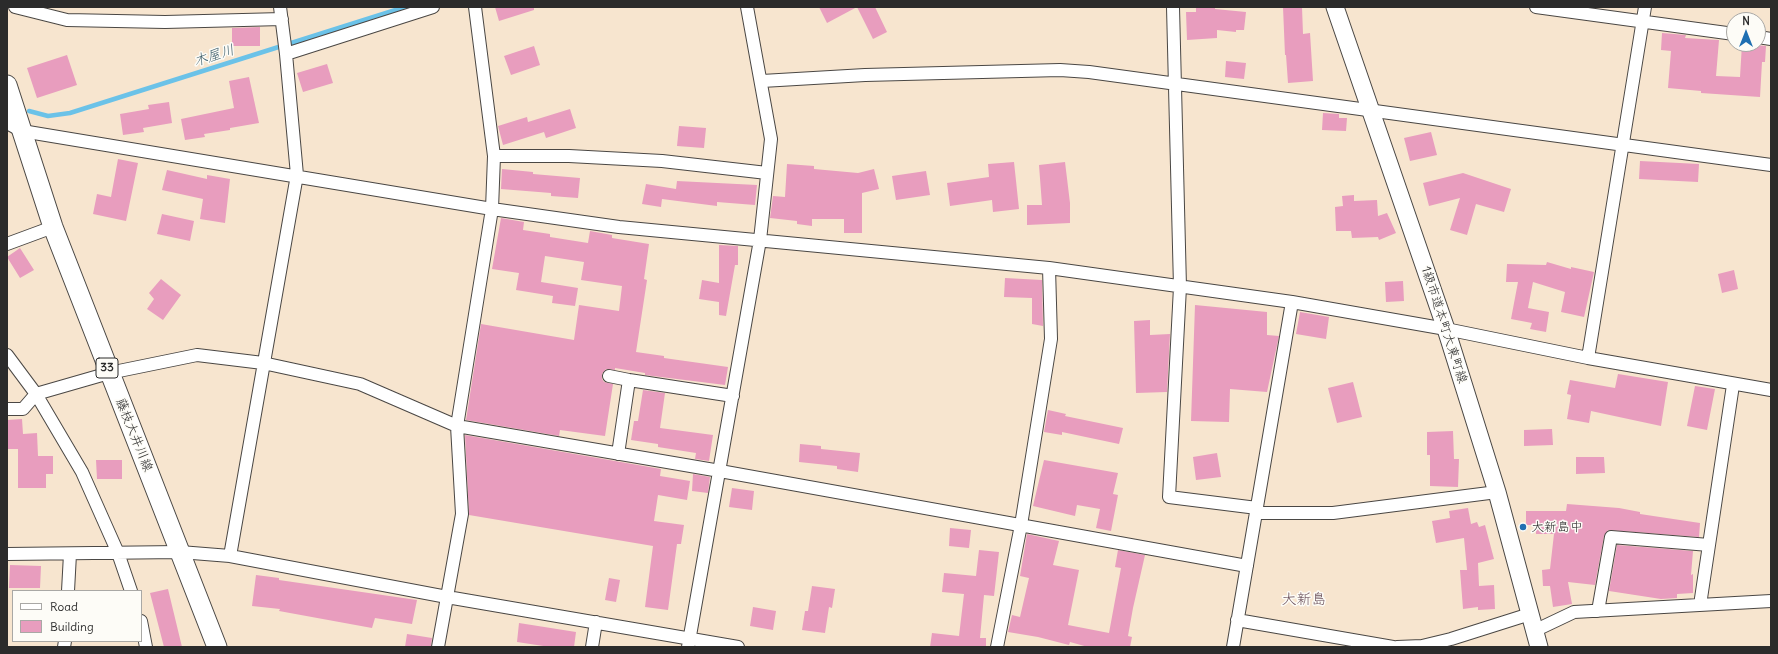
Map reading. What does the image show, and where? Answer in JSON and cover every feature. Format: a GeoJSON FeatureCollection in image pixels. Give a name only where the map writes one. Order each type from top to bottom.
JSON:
{"type":"FeatureCollection","features":[{"type":"Feature","properties":{"kind":"main road","name":"藤枝大井川線"},"geometry":{"type":"LineString","coordinates":[[7,85],[14,127],[217,647]]}},
{"type":"Feature","properties":{"kind":"street"},"geometry":{"type":"LineString","coordinates":[[15,7],[68,20],[165,22],[281,13],[297,176],[230,556]]}},
{"type":"Feature","properties":{"kind":"street"},"geometry":{"type":"LineString","coordinates":[[285,47],[433,7]]}},
{"type":"Feature","properties":{"kind":"street"},"geometry":{"type":"LineString","coordinates":[[438,647],[462,514],[457,426],[492,209],[494,156],[475,7]]}},
{"type":"Feature","properties":{"kind":"street"},"geometry":{"type":"LineString","coordinates":[[689,643],[760,240],[771,139],[762,81],[747,7]]}},
{"type":"Feature","properties":{"kind":"street"},"geometry":{"type":"LineString","coordinates":[[1172,7],[1180,287],[1169,497],[1257,511],[1333,513],[1497,492]]}},
{"type":"Feature","properties":{"kind":"street","name":"1級市道本町大東町線"},"geometry":{"type":"LineString","coordinates":[[1335,7],[1372,110],[1446,329],[1497,492],[1537,639]]}},
{"type":"Feature","properties":{"kind":"street"},"geometry":{"type":"LineString","coordinates":[[1536,7],[1726,33]]}},
{"type":"Feature","properties":{"kind":"street"},"geometry":{"type":"LineString","coordinates":[[1588,358],[1624,145],[1645,7]]}},
{"type":"Feature","properties":{"kind":"street"},"geometry":{"type":"LineString","coordinates":[[762,81],[865,75],[1060,70],[1090,72],[1771,166]]}},
{"type":"Feature","properties":{"kind":"street"},"geometry":{"type":"LineString","coordinates":[[14,127],[492,209],[618,227],[1049,268],[1292,302],[1446,329],[1588,358],[1733,385],[1771,390]]}},
{"type":"Feature","properties":{"kind":"street"},"geometry":{"type":"LineString","coordinates":[[494,156],[569,156],[662,161],[767,173]]}},
{"type":"Feature","properties":{"kind":"street"},"geometry":{"type":"LineString","coordinates":[[7,244],[53,227]]}},
{"type":"Feature","properties":{"kind":"street"},"geometry":{"type":"LineString","coordinates":[[996,647],[1021,525],[1051,339],[1049,268]]}},
{"type":"Feature","properties":{"kind":"street"},"geometry":{"type":"LineString","coordinates":[[1233,647],[1292,302]]}},
{"type":"Feature","properties":{"kind":"street"},"geometry":{"type":"LineString","coordinates":[[7,355],[36,394],[82,472],[118,553],[131,590]]}},
{"type":"Feature","properties":{"kind":"street"},"geometry":{"type":"LineString","coordinates":[[7,409],[23,409],[36,394],[109,373],[197,355],[264,363],[360,384],[457,426],[720,471],[1247,566]]}},
{"type":"Feature","properties":{"kind":"street"},"geometry":{"type":"LineString","coordinates":[[609,376],[733,396]]}},
{"type":"Feature","properties":{"kind":"street"},"geometry":{"type":"LineString","coordinates":[[618,454],[629,380]]}},
{"type":"Feature","properties":{"kind":"street"},"geometry":{"type":"LineString","coordinates":[[1700,605],[1733,385]]}},
{"type":"Feature","properties":{"kind":"street"},"geometry":{"type":"LineString","coordinates":[[1598,611],[1611,537],[1709,545]]}},
{"type":"Feature","properties":{"kind":"street"},"geometry":{"type":"LineString","coordinates":[[7,554],[180,552],[230,556],[447,597],[596,622],[689,643],[738,647]]}},
{"type":"Feature","properties":{"kind":"street"},"geometry":{"type":"LineString","coordinates":[[68,590],[70,554]]}},
{"type":"Feature","properties":{"kind":"street"},"geometry":{"type":"LineString","coordinates":[[1537,639],[1574,612],[1771,601]]}},
{"type":"Feature","properties":{"kind":"street"},"geometry":{"type":"LineString","coordinates":[[1397,647],[1422,646],[1451,639],[1530,614]]}},
{"type":"Feature","properties":{"kind":"street"},"geometry":{"type":"LineString","coordinates":[[1237,620],[1392,647]]}},
{"type":"Feature","properties":{"kind":"street"},"geometry":{"type":"LineString","coordinates":[[592,647],[596,622]]}},
{"type":"Feature","properties":{"kind":"street"},"geometry":{"type":"LineString","coordinates":[[142,626],[146,647]]}},
{"type":"Feature","properties":{"kind":"building"},"geometry":{"type":"Polygon","coordinates":[[[495,7],[534,7],[534,10],[499,21],[495,7]]]}},
{"type":"Feature","properties":{"kind":"building"},"geometry":{"type":"Polygon","coordinates":[[[819,7],[857,7],[827,23],[819,7]]]}},
{"type":"Feature","properties":{"kind":"building"},"geometry":{"type":"Polygon","coordinates":[[[857,7],[875,7],[887,32],[873,39],[857,7]]]}},
{"type":"Feature","properties":{"kind":"building"},"geometry":{"type":"Polygon","coordinates":[[[1196,7],[1215,7],[1215,9],[1246,12],[1244,30],[1236,30],[1236,32],[1217,30],[1217,38],[1187,40],[1186,12],[1196,12],[1196,7]]]}},
{"type":"Feature","properties":{"kind":"building"},"geometry":{"type":"Polygon","coordinates":[[[1283,7],[1302,7],[1303,34],[1310,33],[1313,81],[1288,83],[1283,7]]]}},
{"type":"Feature","properties":{"kind":"building"},"geometry":{"type":"Polygon","coordinates":[[[260,27],[260,46],[232,46],[232,28],[260,27]]]}},
{"type":"Feature","properties":{"kind":"building"},"geometry":{"type":"Polygon","coordinates":[[[1662,33],[1686,35],[1685,38],[1719,40],[1716,76],[1740,77],[1742,52],[1766,52],[1765,62],[1762,62],[1760,97],[1701,93],[1701,91],[1668,88],[1671,51],[1661,50],[1662,33]]]}},
{"type":"Feature","properties":{"kind":"building"},"geometry":{"type":"Polygon","coordinates":[[[534,46],[540,65],[511,75],[504,56],[534,46]]]}},
{"type":"Feature","properties":{"kind":"building"},"geometry":{"type":"Polygon","coordinates":[[[67,55],[77,85],[37,98],[27,68],[67,55]]]}},
{"type":"Feature","properties":{"kind":"building"},"geometry":{"type":"Polygon","coordinates":[[[1226,61],[1246,63],[1244,79],[1225,77],[1226,61]]]}},
{"type":"Feature","properties":{"kind":"building"},"geometry":{"type":"Polygon","coordinates":[[[327,64],[333,83],[303,92],[297,73],[327,64]]]}},
{"type":"Feature","properties":{"kind":"building"},"geometry":{"type":"Polygon","coordinates":[[[249,77],[259,123],[230,128],[230,130],[204,134],[205,137],[185,140],[181,119],[234,108],[229,81],[249,77]]]}},
{"type":"Feature","properties":{"kind":"building"},"geometry":{"type":"Polygon","coordinates":[[[169,102],[172,123],[143,128],[144,132],[123,135],[120,114],[149,109],[148,105],[169,102]]]}},
{"type":"Feature","properties":{"kind":"building"},"geometry":{"type":"Polygon","coordinates":[[[570,109],[576,128],[546,138],[544,132],[503,145],[498,126],[527,117],[528,122],[570,109]]]}},
{"type":"Feature","properties":{"kind":"building"},"geometry":{"type":"Polygon","coordinates":[[[1323,113],[1339,114],[1339,118],[1347,118],[1346,131],[1322,130],[1323,113]]]}},
{"type":"Feature","properties":{"kind":"building"},"geometry":{"type":"Polygon","coordinates":[[[679,126],[706,128],[704,148],[677,146],[679,126]]]}},
{"type":"Feature","properties":{"kind":"building"},"geometry":{"type":"Polygon","coordinates":[[[1431,132],[1437,155],[1410,161],[1404,138],[1431,132]]]}},
{"type":"Feature","properties":{"kind":"building"},"geometry":{"type":"Polygon","coordinates":[[[118,159],[138,163],[126,221],[93,214],[97,194],[111,197],[118,159]]]}},
{"type":"Feature","properties":{"kind":"building"},"geometry":{"type":"Polygon","coordinates":[[[1640,161],[1699,164],[1698,182],[1639,179],[1640,161]]]}},
{"type":"Feature","properties":{"kind":"building"},"geometry":{"type":"Polygon","coordinates":[[[1014,162],[1019,209],[993,212],[992,200],[950,206],[947,183],[989,177],[988,164],[1014,162]]]}},
{"type":"Feature","properties":{"kind":"building"},"geometry":{"type":"Polygon","coordinates":[[[1065,162],[1070,203],[1070,223],[1027,225],[1027,205],[1042,205],[1039,165],[1065,162]]]}},
{"type":"Feature","properties":{"kind":"building"},"geometry":{"type":"Polygon","coordinates":[[[787,164],[814,166],[814,169],[858,173],[874,169],[879,189],[862,193],[862,233],[844,233],[844,219],[812,219],[812,226],[797,224],[797,221],[770,218],[773,196],[785,197],[787,164]]]}},
{"type":"Feature","properties":{"kind":"building"},"geometry":{"type":"Polygon","coordinates":[[[502,169],[533,172],[533,174],[580,178],[578,198],[551,196],[551,193],[501,189],[502,169]]]}},
{"type":"Feature","properties":{"kind":"building"},"geometry":{"type":"Polygon","coordinates":[[[167,170],[207,179],[207,175],[230,179],[225,223],[200,219],[203,199],[162,190],[167,170]]]}},
{"type":"Feature","properties":{"kind":"building"},"geometry":{"type":"Polygon","coordinates":[[[926,171],[930,195],[896,200],[892,176],[926,171]]]}},
{"type":"Feature","properties":{"kind":"building"},"geometry":{"type":"Polygon","coordinates":[[[1463,173],[1511,189],[1504,212],[1476,204],[1467,235],[1450,230],[1460,198],[1429,206],[1423,183],[1463,173]]]}},
{"type":"Feature","properties":{"kind":"building"},"geometry":{"type":"Polygon","coordinates":[[[677,181],[757,185],[755,205],[717,202],[717,206],[662,199],[661,207],[642,204],[646,184],[676,189],[677,181]]]}},
{"type":"Feature","properties":{"kind":"building"},"geometry":{"type":"Polygon","coordinates":[[[1354,195],[1354,201],[1377,200],[1378,216],[1387,213],[1396,233],[1379,240],[1378,237],[1352,238],[1351,231],[1336,231],[1335,207],[1343,206],[1342,196],[1354,195]]]}},
{"type":"Feature","properties":{"kind":"building"},"geometry":{"type":"Polygon","coordinates":[[[162,214],[194,221],[190,241],[157,234],[162,214]]]}},
{"type":"Feature","properties":{"kind":"building"},"geometry":{"type":"Polygon","coordinates":[[[501,218],[524,222],[523,230],[550,234],[550,237],[588,243],[590,231],[612,235],[612,238],[649,244],[644,279],[647,280],[636,352],[664,356],[664,358],[728,367],[725,385],[645,375],[645,373],[615,368],[615,370],[606,369],[602,374],[602,379],[604,382],[613,384],[605,436],[560,430],[559,436],[466,420],[481,324],[574,340],[579,305],[619,311],[622,286],[581,280],[584,262],[545,256],[541,282],[578,288],[575,306],[552,303],[553,296],[516,290],[519,273],[492,269],[501,218]]]}},
{"type":"Feature","properties":{"kind":"building"},"geometry":{"type":"Polygon","coordinates":[[[719,245],[738,246],[738,265],[735,265],[726,316],[719,315],[719,302],[699,299],[702,280],[719,283],[719,245]]]}},
{"type":"Feature","properties":{"kind":"building"},"geometry":{"type":"Polygon","coordinates":[[[20,248],[34,270],[20,278],[7,257],[20,248]]]}},
{"type":"Feature","properties":{"kind":"building"},"geometry":{"type":"Polygon","coordinates":[[[1547,262],[1571,269],[1571,267],[1594,272],[1584,317],[1561,312],[1565,292],[1533,282],[1528,308],[1549,312],[1546,332],[1530,329],[1532,323],[1511,319],[1518,282],[1506,282],[1507,264],[1546,265],[1547,262]]]}},
{"type":"Feature","properties":{"kind":"building"},"geometry":{"type":"Polygon","coordinates":[[[1734,270],[1738,289],[1722,293],[1718,274],[1734,270]]]}},
{"type":"Feature","properties":{"kind":"building"},"geometry":{"type":"Polygon","coordinates":[[[1005,278],[1042,280],[1043,326],[1032,324],[1032,298],[1004,297],[1005,278]]]}},
{"type":"Feature","properties":{"kind":"building"},"geometry":{"type":"Polygon","coordinates":[[[161,279],[181,295],[163,320],[147,309],[154,299],[149,293],[161,279]]]}},
{"type":"Feature","properties":{"kind":"building"},"geometry":{"type":"Polygon","coordinates":[[[1403,281],[1404,301],[1386,302],[1385,282],[1403,281]]]}},
{"type":"Feature","properties":{"kind":"building"},"geometry":{"type":"Polygon","coordinates":[[[1195,305],[1267,312],[1267,335],[1279,336],[1267,392],[1230,389],[1229,422],[1191,421],[1195,305]]]}},
{"type":"Feature","properties":{"kind":"building"},"geometry":{"type":"Polygon","coordinates":[[[1300,312],[1329,317],[1326,339],[1296,334],[1300,312]]]}},
{"type":"Feature","properties":{"kind":"building"},"geometry":{"type":"Polygon","coordinates":[[[1150,320],[1150,335],[1170,334],[1167,392],[1136,393],[1134,321],[1150,320]]]}},
{"type":"Feature","properties":{"kind":"building"},"geometry":{"type":"Polygon","coordinates":[[[1618,374],[1668,382],[1661,426],[1591,411],[1589,423],[1567,419],[1571,395],[1567,394],[1570,380],[1615,388],[1618,374]]]}},
{"type":"Feature","properties":{"kind":"building"},"geometry":{"type":"Polygon","coordinates":[[[1353,382],[1362,417],[1337,423],[1328,388],[1353,382]]]}},
{"type":"Feature","properties":{"kind":"building"},"geometry":{"type":"Polygon","coordinates":[[[1695,386],[1715,389],[1707,430],[1687,426],[1695,386]]]}},
{"type":"Feature","properties":{"kind":"building"},"geometry":{"type":"Polygon","coordinates":[[[643,390],[665,393],[660,428],[713,435],[709,461],[695,459],[696,453],[658,447],[658,444],[631,440],[634,421],[638,421],[643,390]]]}},
{"type":"Feature","properties":{"kind":"building"},"geometry":{"type":"Polygon","coordinates":[[[1048,410],[1066,414],[1065,416],[1123,428],[1119,444],[1062,432],[1062,435],[1044,432],[1048,410]]]}},
{"type":"Feature","properties":{"kind":"building"},"geometry":{"type":"Polygon","coordinates":[[[22,419],[23,434],[37,433],[38,456],[53,456],[53,474],[46,474],[46,488],[18,488],[18,449],[7,449],[7,420],[22,419]]]}},
{"type":"Feature","properties":{"kind":"building"},"geometry":{"type":"Polygon","coordinates":[[[1552,429],[1553,445],[1524,446],[1524,430],[1552,429]]]}},
{"type":"Feature","properties":{"kind":"building"},"geometry":{"type":"Polygon","coordinates":[[[1453,431],[1454,459],[1459,459],[1458,487],[1430,486],[1430,455],[1427,455],[1427,432],[1453,431]]]}},
{"type":"Feature","properties":{"kind":"building"},"geometry":{"type":"Polygon","coordinates":[[[465,435],[661,469],[660,476],[690,481],[687,500],[658,495],[654,521],[684,525],[681,544],[677,544],[668,610],[645,607],[653,546],[469,515],[465,435]]]}},
{"type":"Feature","properties":{"kind":"building"},"geometry":{"type":"Polygon","coordinates":[[[800,444],[821,446],[821,449],[860,453],[858,472],[837,469],[837,466],[799,462],[800,444]]]}},
{"type":"Feature","properties":{"kind":"building"},"geometry":{"type":"Polygon","coordinates":[[[1217,453],[1221,477],[1196,480],[1193,457],[1217,453]]]}},
{"type":"Feature","properties":{"kind":"building"},"geometry":{"type":"Polygon","coordinates":[[[1576,457],[1604,457],[1605,473],[1576,474],[1576,457]]]}},
{"type":"Feature","properties":{"kind":"building"},"geometry":{"type":"Polygon","coordinates":[[[96,460],[122,460],[122,479],[97,479],[96,460]]]}},
{"type":"Feature","properties":{"kind":"building"},"geometry":{"type":"Polygon","coordinates":[[[1044,460],[1118,473],[1113,494],[1118,495],[1111,531],[1096,528],[1100,509],[1077,505],[1075,516],[1033,506],[1044,460]]]}},
{"type":"Feature","properties":{"kind":"building"},"geometry":{"type":"Polygon","coordinates":[[[693,474],[710,477],[708,493],[692,491],[693,474]]]}},
{"type":"Feature","properties":{"kind":"building"},"geometry":{"type":"Polygon","coordinates":[[[732,488],[754,491],[752,510],[729,507],[732,488]]]}},
{"type":"Feature","properties":{"kind":"building"},"geometry":{"type":"Polygon","coordinates":[[[1567,504],[1619,508],[1640,512],[1640,514],[1700,523],[1699,537],[1608,530],[1604,536],[1595,585],[1568,582],[1572,604],[1553,607],[1550,586],[1543,586],[1542,570],[1550,569],[1554,534],[1536,534],[1536,525],[1526,525],[1526,511],[1566,511],[1567,504]]]}},
{"type":"Feature","properties":{"kind":"building"},"geometry":{"type":"Polygon","coordinates":[[[1468,508],[1471,524],[1477,522],[1479,527],[1485,525],[1494,559],[1478,563],[1479,586],[1494,585],[1495,609],[1478,610],[1478,607],[1463,609],[1460,570],[1467,570],[1464,538],[1436,543],[1432,521],[1450,518],[1449,511],[1468,508]]]}},
{"type":"Feature","properties":{"kind":"building"},"geometry":{"type":"Polygon","coordinates":[[[950,528],[971,530],[969,548],[949,546],[950,528]]]}},
{"type":"Feature","properties":{"kind":"building"},"geometry":{"type":"Polygon","coordinates":[[[1027,534],[1059,541],[1053,565],[1079,570],[1068,625],[1109,633],[1121,568],[1115,567],[1118,550],[1145,555],[1128,636],[1132,637],[1130,647],[1088,647],[1070,642],[1069,645],[1038,637],[1008,632],[1012,615],[1020,617],[1029,578],[1020,576],[1027,534]]]}},
{"type":"Feature","properties":{"kind":"building"},"geometry":{"type":"Polygon","coordinates":[[[1617,545],[1693,551],[1691,575],[1693,574],[1693,593],[1677,594],[1677,598],[1661,599],[1609,591],[1617,545]]]}},
{"type":"Feature","properties":{"kind":"building"},"geometry":{"type":"Polygon","coordinates":[[[979,550],[999,552],[994,596],[984,595],[980,638],[986,638],[986,647],[930,647],[932,633],[959,636],[964,594],[942,592],[944,573],[976,576],[979,550]]]}},
{"type":"Feature","properties":{"kind":"building"},"geometry":{"type":"Polygon","coordinates":[[[10,565],[41,566],[40,588],[9,588],[10,565]]]}},
{"type":"Feature","properties":{"kind":"building"},"geometry":{"type":"Polygon","coordinates":[[[256,575],[279,578],[279,580],[417,600],[412,624],[375,618],[372,628],[279,611],[280,609],[252,606],[256,575]]]}},
{"type":"Feature","properties":{"kind":"building"},"geometry":{"type":"Polygon","coordinates":[[[609,578],[620,580],[616,602],[605,600],[609,578]]]}},
{"type":"Feature","properties":{"kind":"building"},"geometry":{"type":"Polygon","coordinates":[[[812,586],[835,589],[832,608],[829,607],[825,633],[802,630],[805,611],[808,611],[812,586]]]}},
{"type":"Feature","properties":{"kind":"building"},"geometry":{"type":"Polygon","coordinates":[[[168,589],[182,647],[164,647],[150,593],[168,589]]]}},
{"type":"Feature","properties":{"kind":"building"},"geometry":{"type":"Polygon","coordinates":[[[753,607],[776,611],[773,630],[750,626],[753,607]]]}},
{"type":"Feature","properties":{"kind":"building"},"geometry":{"type":"Polygon","coordinates":[[[519,623],[576,632],[574,647],[550,647],[517,642],[519,623]]]}},
{"type":"Feature","properties":{"kind":"building"},"geometry":{"type":"Polygon","coordinates":[[[407,634],[432,638],[431,647],[405,647],[407,634]]]}},
{"type":"Feature","properties":{"kind":"waterway","name":"木屋川"},"geometry":{"type":"LineString","coordinates":[[29,111],[48,116],[70,113],[405,7]]}},
{"type":"Feature","properties":{"kind":"place","name":"大新島中"},"geometry":{"type":"Point","coordinates":[1523,527]}},
{"type":"Feature","properties":{"kind":"district","name":"大新島"},"geometry":{"type":"Point","coordinates":[1304,600]}}]}
